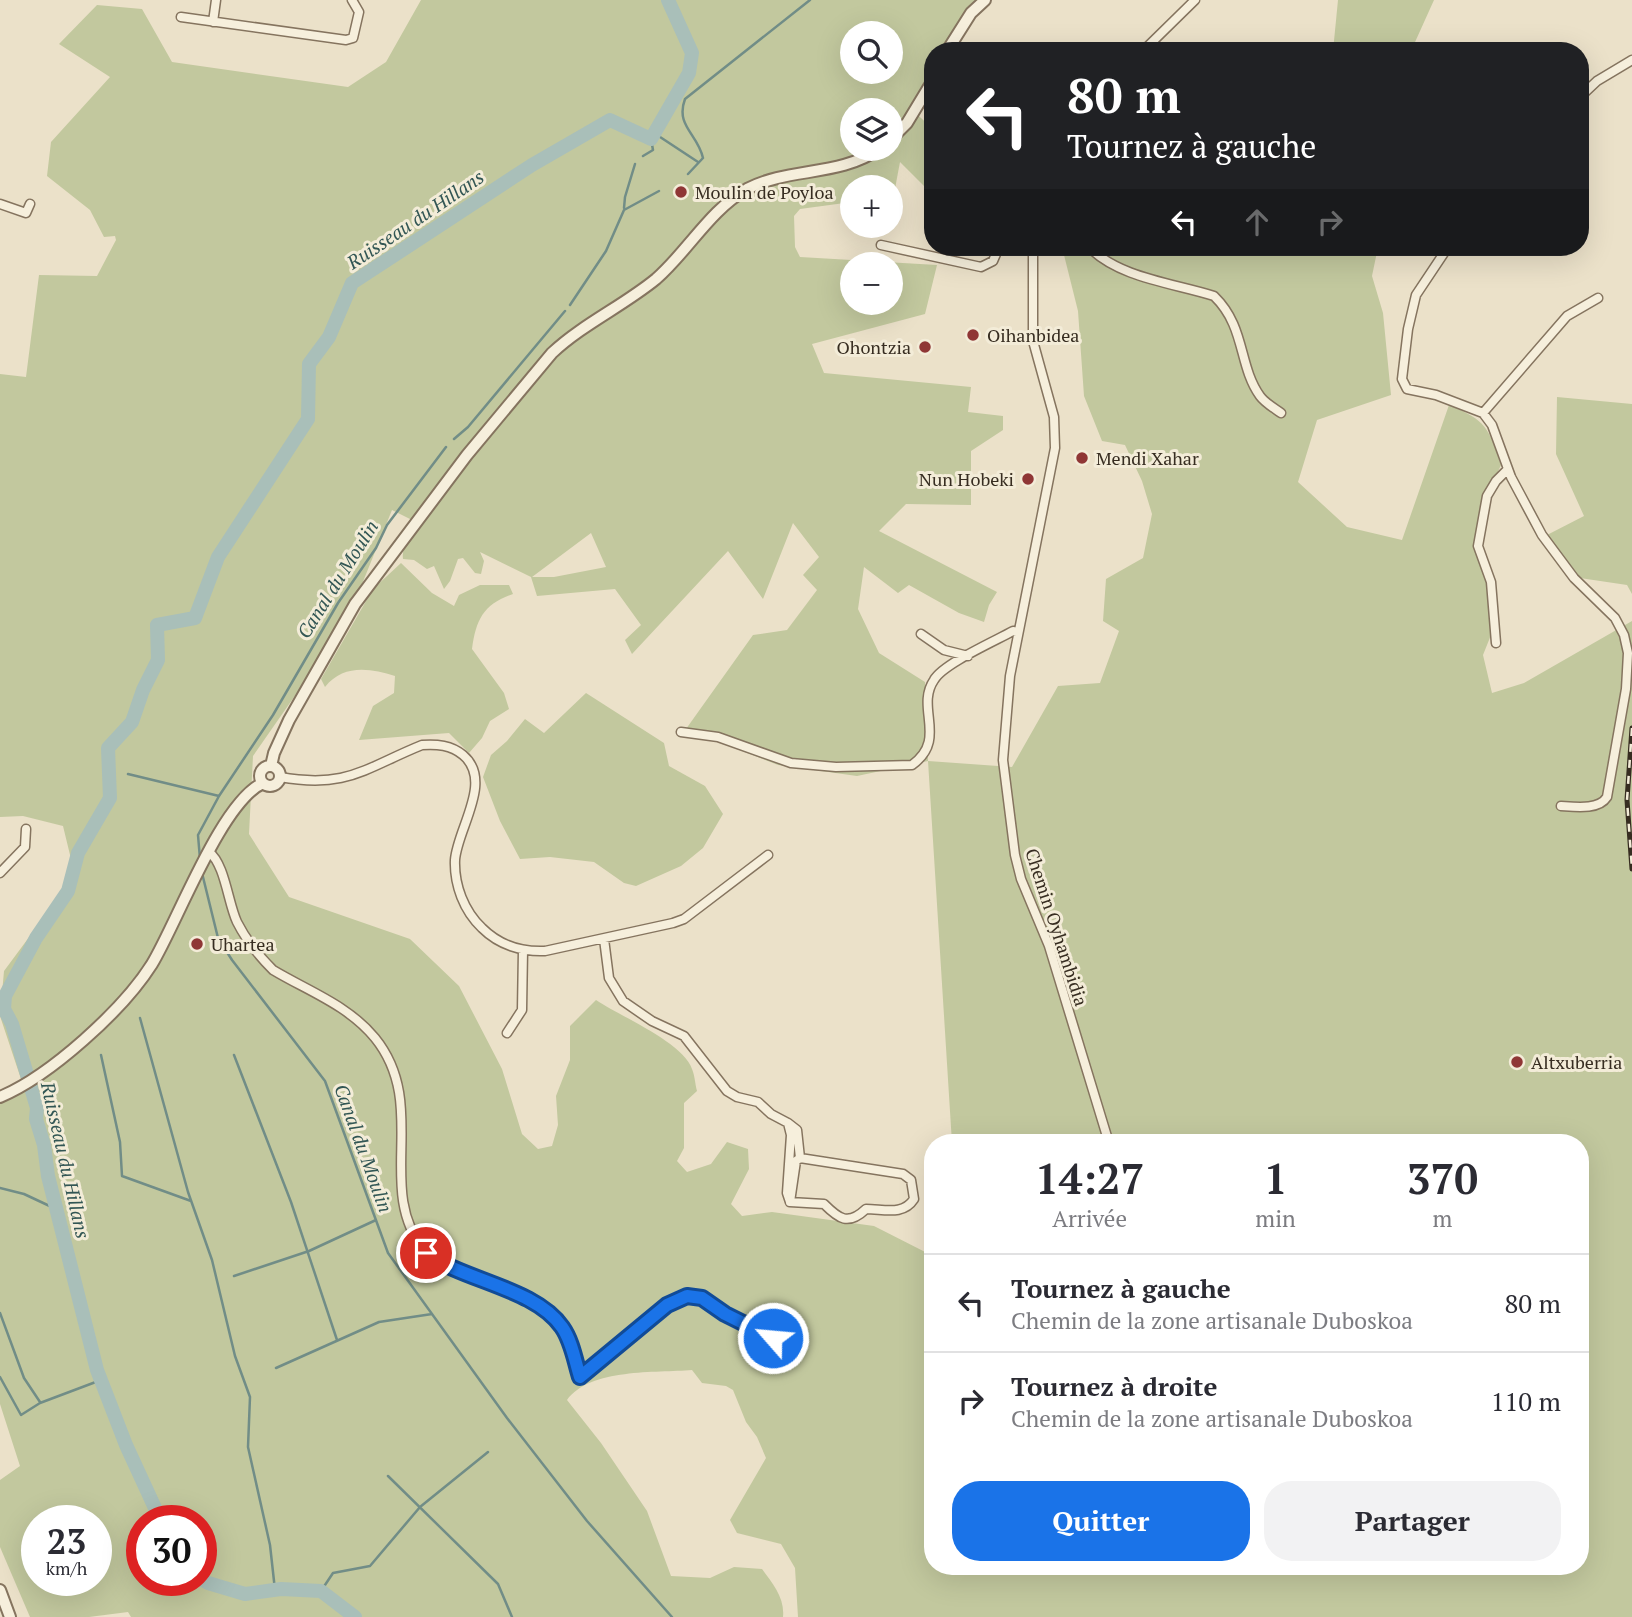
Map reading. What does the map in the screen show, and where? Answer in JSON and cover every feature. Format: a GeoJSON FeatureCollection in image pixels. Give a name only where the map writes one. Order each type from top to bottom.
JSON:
{"type":"FeatureCollection","features":[{"type":"Feature","properties":{"kind":"street"},"geometry":{"type":"LineString","coordinates":[[214,22],[216,0]]}},
{"type":"Feature","properties":{"kind":"street"},"geometry":{"type":"LineString","coordinates":[[181,17],[346,40],[353,38],[356,33],[359,12],[352,0]]}},
{"type":"Feature","properties":{"kind":"street"},"geometry":{"type":"LineString","coordinates":[[953,42],[971,13],[985,0]]}},
{"type":"Feature","properties":{"kind":"street"},"geometry":{"type":"LineString","coordinates":[[1152,42],[1195,0]]}},
{"type":"Feature","properties":{"kind":"street"},"geometry":{"type":"LineString","coordinates":[[1589,89],[1632,60]]}},
{"type":"Feature","properties":{"kind":"street"},"geometry":{"type":"LineString","coordinates":[[903,127],[924,95]]}},
{"type":"Feature","properties":{"kind":"street"},"geometry":{"type":"LineString","coordinates":[[271,766],[289,720],[355,604],[467,455],[552,353],[566,340],[654,280],[710,220],[746,190],[780,177],[839,167],[852,161]]}},
{"type":"Feature","properties":{"kind":"street"},"geometry":{"type":"LineString","coordinates":[[0,204],[26,214],[30,204]]}},
{"type":"Feature","properties":{"kind":"street"},"geometry":{"type":"LineString","coordinates":[[881,245],[924,254]]}},
{"type":"Feature","properties":{"kind":"street"},"geometry":{"type":"LineString","coordinates":[[931,256],[981,267],[993,261],[995,256]]}},
{"type":"Feature","properties":{"kind":"street","name":"Chemin Oyhambidia"},"geometry":{"type":"LineString","coordinates":[[1033,256],[1033,341],[1054,417],[1055,448],[1010,676],[1003,740],[1015,855],[1021,880],[1049,946],[1107,1134]]}},
{"type":"Feature","properties":{"kind":"street"},"geometry":{"type":"LineString","coordinates":[[1098,256],[1119,268],[1214,296],[1224,305],[1237,328],[1255,388],[1261,398],[1281,413]]}},
{"type":"Feature","properties":{"kind":"street"},"geometry":{"type":"LineString","coordinates":[[1442,256],[1416,295],[1410,318],[1402,379],[1408,389],[1436,395],[1483,413],[1492,425],[1508,469],[1542,535],[1574,578],[1615,618],[1624,635],[1628,653],[1626,689],[1607,797],[1603,802],[1594,805],[1561,806]]}},
{"type":"Feature","properties":{"kind":"street"},"geometry":{"type":"LineString","coordinates":[[1483,413],[1567,316],[1598,298]]}},
{"type":"Feature","properties":{"kind":"street"},"geometry":{"type":"LineString","coordinates":[[1496,643],[1491,582],[1478,546],[1487,496],[1496,481],[1508,469]]}},
{"type":"Feature","properties":{"kind":"street"},"geometry":{"type":"LineString","coordinates":[[681,732],[718,737],[791,763],[836,767],[912,765],[925,754],[930,743],[929,692],[933,680],[968,656],[1013,631],[1018,632]]}},
{"type":"Feature","properties":{"kind":"street"},"geometry":{"type":"LineString","coordinates":[[921,634],[944,650],[968,656]]}},
{"type":"Feature","properties":{"kind":"street"},"geometry":{"type":"LineString","coordinates":[[280,777],[317,781],[343,779],[422,745],[446,746],[466,757],[472,767],[475,784],[455,857],[458,886],[470,915],[484,931],[500,942],[523,950],[545,951],[658,928],[684,919],[768,855]]}},
{"type":"Feature","properties":{"kind":"street"},"geometry":{"type":"LineString","coordinates":[[263,783],[260,773],[265,768],[271,766],[277,769],[280,777]]}},
{"type":"Feature","properties":{"kind":"street"},"geometry":{"type":"LineString","coordinates":[[0,1097],[36,1076],[82,1041],[134,988],[152,964],[199,870],[238,805],[249,792],[263,783],[273,786],[280,777]]}},
{"type":"Feature","properties":{"kind":"street"},"geometry":{"type":"LineString","coordinates":[[0,873],[25,847],[26,829]]}},
{"type":"Feature","properties":{"kind":"street"},"geometry":{"type":"LineString","coordinates":[[209,852],[218,861],[238,924],[263,961],[273,970],[351,1014],[385,1051],[395,1073],[401,1101],[404,1132],[401,1181],[404,1209],[410,1227],[426,1253],[442,1265],[529,1300],[554,1316],[564,1329],[580,1377],[667,1305],[687,1296],[702,1298],[725,1314],[773,1338],[792,1335]]}},
{"type":"Feature","properties":{"kind":"street"},"geometry":{"type":"LineString","coordinates":[[604,939],[609,978],[623,1000],[652,1021],[684,1036],[727,1091],[737,1097],[758,1102],[771,1114],[797,1130],[800,1158]]}},
{"type":"Feature","properties":{"kind":"street"},"geometry":{"type":"LineString","coordinates":[[507,1033],[522,1010],[523,950]]}},
{"type":"Feature","properties":{"kind":"street"},"geometry":{"type":"LineString","coordinates":[[788,1123],[791,1135],[787,1193],[790,1202]]}},
{"type":"Feature","properties":{"kind":"street"},"geometry":{"type":"LineString","coordinates":[[790,1202],[824,1204],[837,1218],[847,1219],[859,1216],[866,1209],[901,1210],[909,1206],[914,1199],[911,1180],[903,1174],[800,1158]]}},
{"type":"Feature","properties":{"kind":"street"},"geometry":{"type":"LineString","coordinates":[[790,1202],[796,1161],[800,1158]]}},
{"type":"Feature","properties":{"kind":"street"},"geometry":{"type":"LineString","coordinates":[[0,1590],[8,1615]]}},
{"type":"Feature","properties":{"kind":"green space"},"geometry":{"type":"Polygon","coordinates":[[[421,0],[978,0],[952,42],[924,42],[924,84],[909,107],[924,121],[924,186],[900,162],[898,175],[840,175],[840,204],[800,209],[794,216],[795,247],[800,257],[840,259],[840,315],[903,315],[903,263],[937,265],[925,314],[812,344],[824,373],[971,387],[968,412],[1003,416],[1003,430],[971,451],[971,505],[906,504],[879,531],[997,592],[989,605],[984,622],[959,613],[909,585],[898,593],[864,567],[858,609],[879,653],[925,682],[928,761],[1012,767],[1058,686],[1100,683],[1119,631],[1103,621],[1106,579],[1143,558],[1152,514],[1142,481],[1125,445],[1102,441],[1084,396],[1078,311],[1064,256],[1376,256],[1372,276],[1383,313],[1391,395],[1317,420],[1298,482],[1347,527],[1402,540],[1449,405],[1479,421],[1493,442],[1501,465],[1480,510],[1476,545],[1488,588],[1491,635],[1483,655],[1492,693],[1524,683],[1632,621],[1632,1617],[798,1617],[795,1568],[781,1544],[737,1533],[730,1520],[766,1458],[757,1437],[746,1422],[733,1390],[726,1386],[702,1383],[692,1370],[607,1377],[577,1390],[567,1400],[601,1443],[647,1511],[671,1576],[710,1578],[734,1567],[762,1569],[780,1597],[783,1617],[131,1617],[128,1612],[89,1617],[30,1617],[21,1596],[0,1547],[0,1480],[20,1466],[0,1404],[0,1104],[25,1091],[0,1016],[4,971],[67,886],[71,859],[63,826],[23,816],[0,817],[0,374],[26,377],[39,275],[97,276],[116,240],[115,236],[104,237],[90,210],[47,176],[51,142],[110,77],[59,44],[97,5],[142,9],[172,62],[348,87],[386,62],[421,0]],[[392,510],[347,621],[253,756],[249,834],[289,897],[410,939],[459,986],[502,1069],[522,1134],[538,1149],[552,1146],[558,1125],[556,1096],[570,1060],[570,1026],[596,1000],[677,1049],[692,1069],[697,1091],[684,1103],[684,1148],[677,1161],[687,1172],[711,1164],[727,1142],[748,1149],[749,1169],[731,1204],[742,1216],[772,1212],[874,1226],[924,1251],[924,1575],[1589,1575],[1589,1134],[951,1134],[928,761],[857,776],[778,765],[686,729],[753,635],[787,630],[817,590],[803,575],[819,557],[793,523],[763,599],[728,551],[632,654],[625,640],[641,625],[615,589],[537,596],[531,577],[480,552],[484,561],[481,574],[475,573],[463,558],[458,559],[444,589],[434,566],[427,569],[414,560],[403,559],[408,540],[422,525],[392,510]],[[591,533],[532,577],[554,577],[606,567],[591,533]]]}},
{"type":"Feature","properties":{"kind":"green space"},"geometry":{"type":"Polygon","coordinates":[[[1338,0],[1434,0],[1415,42],[1334,42],[1338,0]]]}},
{"type":"Feature","properties":{"kind":"green space"},"geometry":{"type":"Polygon","coordinates":[[[1557,397],[1632,404],[1632,594],[1627,585],[1580,578],[1547,535],[1584,516],[1556,454],[1557,397]]]}},
{"type":"Feature","properties":{"kind":"green space"},"geometry":{"type":"Polygon","coordinates":[[[401,563],[432,593],[454,606],[459,595],[480,585],[509,585],[513,594],[495,603],[483,614],[476,629],[472,649],[504,693],[509,709],[490,721],[482,738],[469,753],[449,733],[359,740],[373,706],[394,693],[395,676],[367,670],[348,671],[340,674],[325,687],[321,679],[373,589],[401,563]]]}},
{"type":"Feature","properties":{"kind":"green space"},"geometry":{"type":"Polygon","coordinates":[[[586,693],[664,743],[669,766],[705,786],[723,814],[703,848],[681,866],[636,886],[624,883],[594,862],[550,857],[520,859],[500,821],[483,777],[491,755],[525,719],[544,733],[586,693]]]}},
{"type":"Feature","properties":{"kind":"waterway","name":"Ruisseau du Hillans"},"geometry":{"type":"LineString","coordinates":[[154,1505],[126,1445],[97,1370],[48,1176],[44,1145],[36,1119],[37,1108],[12,1024],[4,1009],[5,996],[36,938],[68,891],[78,853],[110,798],[108,748],[132,722],[143,690],[158,660],[157,625],[195,618],[218,557],[308,419],[309,364],[329,337],[352,283],[532,165],[610,120],[651,139],[689,73],[692,53],[668,0]]}},
{"type":"Feature","properties":{"kind":"waterway","name":"Canal du Moulin"},"geometry":{"type":"LineString","coordinates":[[688,174],[703,158],[685,123],[685,99],[810,0]]}},
{"type":"Feature","properties":{"kind":"waterway"},"geometry":{"type":"LineString","coordinates":[[654,133],[698,162]]}},
{"type":"Feature","properties":{"kind":"waterway"},"geometry":{"type":"LineString","coordinates":[[643,156],[653,150],[651,139]]}},
{"type":"Feature","properties":{"kind":"waterway"},"geometry":{"type":"LineString","coordinates":[[624,208],[635,164]]}},
{"type":"Feature","properties":{"kind":"waterway","name":"Canal du Moulin"},"geometry":{"type":"LineString","coordinates":[[570,305],[606,251],[624,210],[659,191]]}},
{"type":"Feature","properties":{"kind":"waterway","name":"Canal du Moulin"},"geometry":{"type":"LineString","coordinates":[[454,439],[468,427],[565,311]]}},
{"type":"Feature","properties":{"kind":"waterway","name":"Canal du Moulin"},"geometry":{"type":"LineString","coordinates":[[200,859],[198,835],[219,796],[273,715],[338,603],[376,548],[387,525],[446,447]]}},
{"type":"Feature","properties":{"kind":"waterway"},"geometry":{"type":"LineString","coordinates":[[128,774],[219,796]]}},
{"type":"Feature","properties":{"kind":"waterway","name":"Canal du Moulin"},"geometry":{"type":"LineString","coordinates":[[202,873],[218,938],[325,1081],[388,1253],[507,1418],[587,1521],[672,1617]]}},
{"type":"Feature","properties":{"kind":"waterway"},"geometry":{"type":"LineString","coordinates":[[140,1018],[188,1192],[212,1260],[235,1356],[250,1397],[248,1447],[270,1545],[275,1590]]}},
{"type":"Feature","properties":{"kind":"waterway"},"geometry":{"type":"LineString","coordinates":[[101,1055],[120,1142],[122,1176],[191,1201]]}},
{"type":"Feature","properties":{"kind":"waterway"},"geometry":{"type":"LineString","coordinates":[[234,1055],[291,1202],[337,1340]]}},
{"type":"Feature","properties":{"kind":"waterway"},"geometry":{"type":"LineString","coordinates":[[0,1188],[24,1194],[56,1209]]}},
{"type":"Feature","properties":{"kind":"waterway"},"geometry":{"type":"LineString","coordinates":[[234,1276],[309,1251],[376,1220]]}},
{"type":"Feature","properties":{"kind":"waterway"},"geometry":{"type":"LineString","coordinates":[[0,1313],[24,1378],[40,1402]]}},
{"type":"Feature","properties":{"kind":"waterway"},"geometry":{"type":"LineString","coordinates":[[276,1368],[379,1322],[432,1314]]}},
{"type":"Feature","properties":{"kind":"waterway"},"geometry":{"type":"LineString","coordinates":[[0,1377],[21,1415],[40,1403],[101,1380]]}},
{"type":"Feature","properties":{"kind":"waterway"},"geometry":{"type":"LineString","coordinates":[[321,1591],[333,1573],[370,1566],[420,1507],[488,1452]]}},
{"type":"Feature","properties":{"kind":"waterway"},"geometry":{"type":"LineString","coordinates":[[388,1476],[498,1584],[512,1617]]}},
{"type":"Feature","properties":{"kind":"waterway","name":"Ruisseau du Hillans"},"geometry":{"type":"LineString","coordinates":[[217,1586],[245,1594],[281,1589],[321,1591],[355,1617]]}},
{"type":"Feature","properties":{"kind":"railway"},"geometry":{"type":"LineString","coordinates":[[1632,728],[1627,800],[1632,869]]}},
{"type":"Feature","properties":{"kind":"place","name":"Moulin de Poyloa"},"geometry":{"type":"Point","coordinates":[681,192]}},
{"type":"Feature","properties":{"kind":"place","name":"Oihanbidea"},"geometry":{"type":"Point","coordinates":[973,335]}},
{"type":"Feature","properties":{"kind":"place","name":"Ohontzia"},"geometry":{"type":"Point","coordinates":[925,347]}},
{"type":"Feature","properties":{"kind":"place","name":"Mendi Xahar"},"geometry":{"type":"Point","coordinates":[1082,458]}},
{"type":"Feature","properties":{"kind":"place","name":"Nun Hobeki"},"geometry":{"type":"Point","coordinates":[1028,479]}},
{"type":"Feature","properties":{"kind":"place","name":"Uhartea"},"geometry":{"type":"Point","coordinates":[197,944]}},
{"type":"Feature","properties":{"kind":"place","name":"Altxuberria"},"geometry":{"type":"Point","coordinates":[1517,1062]}},
{"type":"Feature","properties":{"kind":"route"},"geometry":{"type":"LineString","coordinates":[[426,1253],[442,1265],[529,1300],[554,1316],[564,1329],[580,1377],[667,1305],[687,1296],[702,1298],[725,1314],[773,1338]]}}]}
